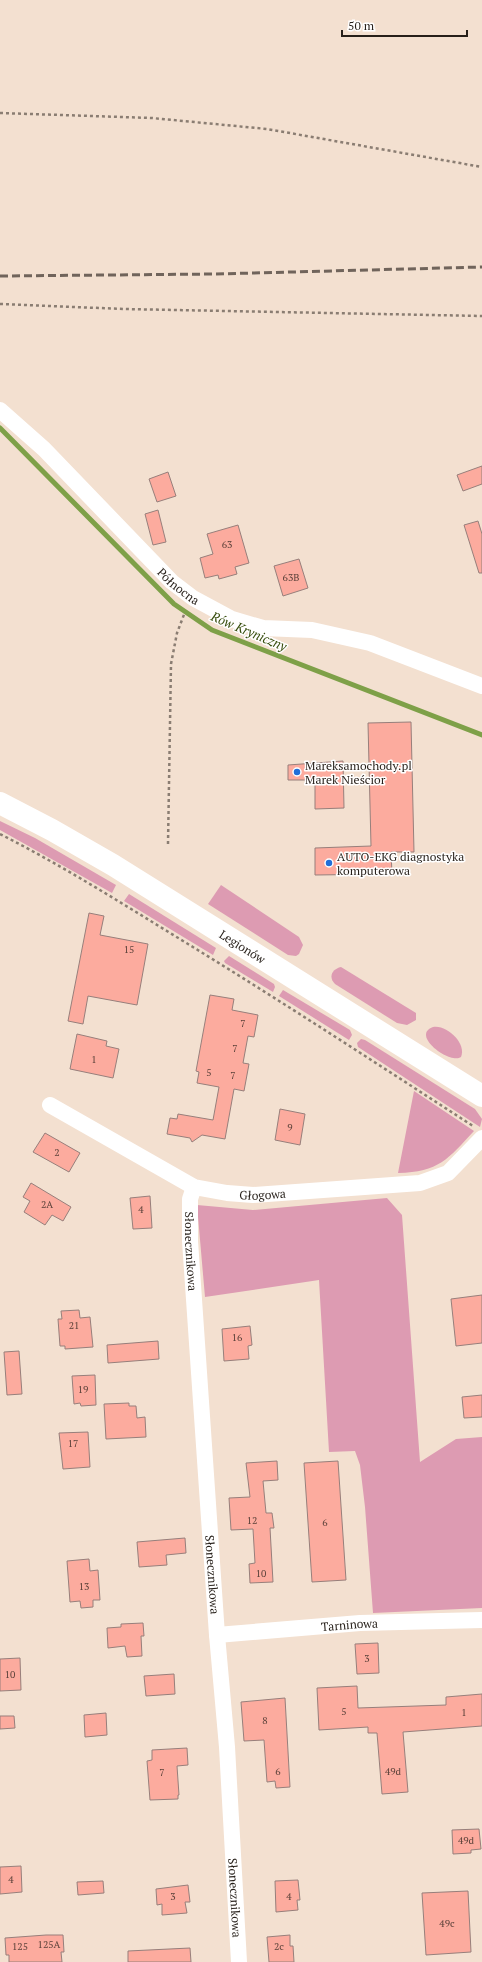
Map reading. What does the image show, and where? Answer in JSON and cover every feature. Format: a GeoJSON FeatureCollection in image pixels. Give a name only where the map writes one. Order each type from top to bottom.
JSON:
{"type":"FeatureCollection","features":[{"type":"Feature","properties":{"kind":"highway","name":"Legionów"},"geometry":{"type":"LineString","coordinates":[[0,803],[113,865],[482,1096]]}},
{"type":"Feature","properties":{"kind":"street","name":"Północna"},"geometry":{"type":"LineString","coordinates":[[0,410],[44,449],[172,582],[211,608],[232,619],[263,628],[312,630],[370,643],[482,686]]}},
{"type":"Feature","properties":{"kind":"street","name":"Głogowa"},"geometry":{"type":"LineString","coordinates":[[50,1105],[194,1187],[227,1194],[253,1195],[420,1183],[448,1173],[480,1133]]}},
{"type":"Feature","properties":{"kind":"street","name":"Słonecznikowa"},"geometry":{"type":"LineString","coordinates":[[194,1187],[190,1199],[190,1241],[217,1635],[227,1747],[239,1962]]}},
{"type":"Feature","properties":{"kind":"street","name":"Tarninowa"},"geometry":{"type":"LineString","coordinates":[[217,1635],[360,1623],[482,1620]]}},
{"type":"Feature","properties":{"kind":"path"},"geometry":{"type":"LineString","coordinates":[[0,113],[152,118],[267,129],[482,167]]}},
{"type":"Feature","properties":{"kind":"path"},"geometry":{"type":"LineString","coordinates":[[0,304],[132,310],[482,316]]}},
{"type":"Feature","properties":{"kind":"path"},"geometry":{"type":"LineString","coordinates":[[168,844],[171,664],[176,633],[183,617]]}},
{"type":"Feature","properties":{"kind":"path"},"geometry":{"type":"LineString","coordinates":[[0,834],[53,862],[272,996],[480,1133]]}},
{"type":"Feature","properties":{"kind":"shaded area"},"geometry":{"type":"Polygon","coordinates":[[[0,821],[35,838],[116,885],[112,893],[0,830],[0,821]]]}},
{"type":"Feature","properties":{"kind":"shaded area"},"geometry":{"type":"Polygon","coordinates":[[[221,885],[299,937],[303,945],[299,954],[296,956],[288,955],[208,904],[221,885]]]}},
{"type":"Feature","properties":{"kind":"shaded area"},"geometry":{"type":"Polygon","coordinates":[[[129,894],[216,948],[213,955],[124,901],[129,894]]]}},
{"type":"Feature","properties":{"kind":"shaded area"},"geometry":{"type":"Polygon","coordinates":[[[229,956],[274,984],[275,987],[273,992],[225,963],[224,961],[229,956]]]}},
{"type":"Feature","properties":{"kind":"shaded area"},"geometry":{"type":"Polygon","coordinates":[[[341,967],[416,1013],[416,1020],[407,1025],[397,1023],[335,984],[331,976],[333,971],[341,967]]]}},
{"type":"Feature","properties":{"kind":"shaded area"},"geometry":{"type":"Polygon","coordinates":[[[283,990],[350,1030],[352,1035],[349,1040],[279,996],[283,990]]]}},
{"type":"Feature","properties":{"kind":"shaded area"},"geometry":{"type":"Polygon","coordinates":[[[433,1027],[444,1028],[454,1036],[461,1046],[461,1057],[449,1057],[434,1048],[426,1036],[427,1031],[433,1027]]]}},
{"type":"Feature","properties":{"kind":"shaded area"},"geometry":{"type":"Polygon","coordinates":[[[361,1039],[365,1040],[475,1109],[482,1119],[480,1127],[358,1047],[357,1043],[361,1039]]]}},
{"type":"Feature","properties":{"kind":"shaded area"},"geometry":{"type":"Polygon","coordinates":[[[414,1091],[474,1131],[457,1149],[442,1162],[433,1167],[424,1170],[398,1173],[414,1091]]]}},
{"type":"Feature","properties":{"kind":"shaded area"},"geometry":{"type":"Polygon","coordinates":[[[387,1198],[402,1215],[420,1462],[456,1439],[482,1437],[482,1608],[373,1613],[365,1507],[360,1465],[355,1451],[329,1452],[319,1280],[205,1297],[197,1205],[253,1210],[387,1198]]]}},
{"type":"Feature","properties":{"kind":"building"},"geometry":{"type":"Polygon","coordinates":[[[482,466],[482,484],[463,491],[457,475],[482,466]]]}},
{"type":"Feature","properties":{"kind":"building"},"geometry":{"type":"Polygon","coordinates":[[[168,472],[176,496],[157,502],[149,479],[168,472]]]}},
{"type":"Feature","properties":{"kind":"building"},"geometry":{"type":"Polygon","coordinates":[[[158,510],[166,542],[153,545],[145,514],[158,510]]]}},
{"type":"Feature","properties":{"kind":"building"},"geometry":{"type":"Polygon","coordinates":[[[478,521],[482,534],[482,573],[479,573],[464,525],[478,521]]]}},
{"type":"Feature","properties":{"kind":"building"},"geometry":{"type":"Polygon","coordinates":[[[238,525],[249,563],[235,567],[237,574],[219,579],[218,575],[205,578],[200,558],[213,554],[207,534],[238,525]]]}},
{"type":"Feature","properties":{"kind":"building"},"geometry":{"type":"Polygon","coordinates":[[[299,559],[308,588],[283,596],[274,566],[299,559]]]}},
{"type":"Feature","properties":{"kind":"building"},"geometry":{"type":"Polygon","coordinates":[[[411,722],[414,852],[391,852],[392,874],[315,875],[315,848],[371,846],[368,723],[411,722]]]}},
{"type":"Feature","properties":{"kind":"building"},"geometry":{"type":"Polygon","coordinates":[[[343,761],[344,808],[315,809],[315,780],[288,780],[288,765],[343,761]]]}},
{"type":"Feature","properties":{"kind":"building"},"geometry":{"type":"Polygon","coordinates":[[[89,913],[104,916],[100,935],[148,944],[137,1005],[88,996],[83,1024],[68,1021],[89,913]]]}},
{"type":"Feature","properties":{"kind":"building"},"geometry":{"type":"Polygon","coordinates":[[[210,995],[234,999],[232,1010],[258,1015],[254,1037],[248,1036],[243,1063],[249,1064],[244,1091],[234,1089],[225,1139],[202,1135],[192,1142],[190,1138],[167,1134],[170,1118],[177,1119],[178,1114],[213,1120],[219,1087],[197,1083],[199,1072],[196,1071],[210,995]]]}},
{"type":"Feature","properties":{"kind":"building"},"geometry":{"type":"Polygon","coordinates":[[[77,1034],[107,1041],[106,1046],[119,1049],[113,1078],[70,1069],[77,1034]]]}},
{"type":"Feature","properties":{"kind":"building"},"geometry":{"type":"Polygon","coordinates":[[[280,1109],[305,1114],[300,1145],[275,1140],[280,1109]]]}},
{"type":"Feature","properties":{"kind":"building"},"geometry":{"type":"Polygon","coordinates":[[[45,1133],[80,1153],[69,1172],[33,1152],[45,1133]]]}},
{"type":"Feature","properties":{"kind":"building"},"geometry":{"type":"Polygon","coordinates":[[[31,1183],[71,1207],[63,1221],[52,1215],[45,1225],[24,1212],[30,1201],[23,1197],[31,1183]]]}},
{"type":"Feature","properties":{"kind":"building"},"geometry":{"type":"Polygon","coordinates":[[[150,1196],[152,1228],[133,1229],[130,1198],[150,1196]]]}},
{"type":"Feature","properties":{"kind":"building"},"geometry":{"type":"Polygon","coordinates":[[[482,1295],[482,1343],[456,1346],[451,1299],[482,1295]]]}},
{"type":"Feature","properties":{"kind":"building"},"geometry":{"type":"Polygon","coordinates":[[[79,1310],[80,1318],[90,1317],[93,1347],[65,1349],[65,1346],[60,1346],[58,1319],[62,1319],[61,1311],[79,1310]]]}},
{"type":"Feature","properties":{"kind":"building"},"geometry":{"type":"Polygon","coordinates":[[[250,1326],[252,1345],[248,1346],[249,1359],[224,1361],[222,1329],[250,1326]]]}},
{"type":"Feature","properties":{"kind":"building"},"geometry":{"type":"Polygon","coordinates":[[[158,1341],[159,1359],[108,1363],[107,1345],[158,1341]]]}},
{"type":"Feature","properties":{"kind":"building"},"geometry":{"type":"Polygon","coordinates":[[[19,1351],[22,1394],[7,1395],[4,1352],[19,1351]]]}},
{"type":"Feature","properties":{"kind":"building"},"geometry":{"type":"Polygon","coordinates":[[[95,1375],[96,1405],[81,1406],[80,1403],[74,1404],[72,1376],[95,1375]]]}},
{"type":"Feature","properties":{"kind":"building"},"geometry":{"type":"Polygon","coordinates":[[[482,1395],[482,1417],[464,1418],[462,1397],[482,1395]]]}},
{"type":"Feature","properties":{"kind":"building"},"geometry":{"type":"Polygon","coordinates":[[[129,1403],[129,1406],[136,1406],[137,1418],[145,1417],[146,1437],[106,1439],[104,1404],[129,1403]]]}},
{"type":"Feature","properties":{"kind":"building"},"geometry":{"type":"Polygon","coordinates":[[[88,1432],[90,1467],[63,1469],[59,1433],[88,1432]]]}},
{"type":"Feature","properties":{"kind":"building"},"geometry":{"type":"Polygon","coordinates":[[[277,1461],[278,1480],[263,1481],[266,1513],[272,1513],[274,1528],[270,1528],[273,1582],[250,1583],[249,1564],[255,1563],[253,1529],[231,1530],[229,1498],[250,1497],[246,1463],[277,1461]]]}},
{"type":"Feature","properties":{"kind":"building"},"geometry":{"type":"Polygon","coordinates":[[[338,1461],[346,1580],[312,1582],[304,1463],[338,1461]]]}},
{"type":"Feature","properties":{"kind":"building"},"geometry":{"type":"Polygon","coordinates":[[[185,1538],[186,1553],[166,1555],[167,1565],[139,1567],[137,1542],[185,1538]]]}},
{"type":"Feature","properties":{"kind":"building"},"geometry":{"type":"Polygon","coordinates":[[[89,1559],[90,1571],[98,1570],[100,1600],[93,1600],[93,1607],[81,1608],[80,1601],[70,1602],[67,1561],[89,1559]]]}},
{"type":"Feature","properties":{"kind":"building"},"geometry":{"type":"Polygon","coordinates":[[[143,1623],[144,1636],[141,1636],[142,1656],[127,1657],[125,1646],[108,1648],[107,1628],[121,1627],[121,1624],[143,1623]]]}},
{"type":"Feature","properties":{"kind":"building"},"geometry":{"type":"Polygon","coordinates":[[[378,1643],[379,1673],[357,1674],[355,1644],[378,1643]]]}},
{"type":"Feature","properties":{"kind":"building"},"geometry":{"type":"Polygon","coordinates":[[[20,1658],[21,1690],[0,1691],[0,1659],[20,1658]]]}},
{"type":"Feature","properties":{"kind":"building"},"geometry":{"type":"Polygon","coordinates":[[[174,1674],[175,1694],[146,1696],[144,1676],[174,1674]]]}},
{"type":"Feature","properties":{"kind":"building"},"geometry":{"type":"Polygon","coordinates":[[[357,1686],[358,1708],[446,1705],[446,1697],[482,1694],[482,1726],[403,1732],[408,1792],[382,1794],[377,1733],[368,1733],[368,1727],[319,1730],[317,1688],[357,1686]]]}},
{"type":"Feature","properties":{"kind":"building"},"geometry":{"type":"Polygon","coordinates":[[[285,1698],[290,1787],[276,1788],[275,1781],[267,1782],[264,1740],[244,1741],[241,1702],[285,1698]]]}},
{"type":"Feature","properties":{"kind":"building"},"geometry":{"type":"Polygon","coordinates":[[[106,1713],[107,1735],[85,1737],[84,1715],[106,1713]]]}},
{"type":"Feature","properties":{"kind":"building"},"geometry":{"type":"Polygon","coordinates":[[[0,1716],[14,1716],[15,1728],[0,1729],[0,1716]]]}},
{"type":"Feature","properties":{"kind":"building"},"geometry":{"type":"Polygon","coordinates":[[[187,1748],[188,1765],[177,1766],[178,1799],[150,1800],[147,1761],[152,1760],[152,1750],[187,1748]]]}},
{"type":"Feature","properties":{"kind":"building"},"geometry":{"type":"Polygon","coordinates":[[[479,1829],[481,1849],[471,1850],[471,1853],[453,1854],[452,1830],[479,1829]]]}},
{"type":"Feature","properties":{"kind":"building"},"geometry":{"type":"Polygon","coordinates":[[[21,1866],[22,1892],[0,1894],[0,1867],[21,1866]]]}},
{"type":"Feature","properties":{"kind":"building"},"geometry":{"type":"Polygon","coordinates":[[[298,1880],[300,1900],[297,1900],[298,1910],[276,1912],[275,1881],[298,1880]]]}},
{"type":"Feature","properties":{"kind":"building"},"geometry":{"type":"Polygon","coordinates":[[[103,1881],[104,1893],[78,1895],[77,1882],[103,1881]]]}},
{"type":"Feature","properties":{"kind":"building"},"geometry":{"type":"Polygon","coordinates":[[[188,1885],[190,1902],[185,1902],[187,1913],[162,1915],[162,1904],[157,1905],[156,1889],[188,1885]]]}},
{"type":"Feature","properties":{"kind":"building"},"geometry":{"type":"Polygon","coordinates":[[[468,1891],[471,1952],[426,1955],[422,1893],[468,1891]]]}},
{"type":"Feature","properties":{"kind":"building"},"geometry":{"type":"Polygon","coordinates":[[[63,1935],[64,1952],[61,1952],[62,1962],[9,1962],[9,1955],[6,1955],[5,1938],[63,1935]]]}},
{"type":"Feature","properties":{"kind":"building"},"geometry":{"type":"Polygon","coordinates":[[[290,1935],[290,1946],[293,1946],[294,1962],[269,1962],[267,1937],[290,1935]]]}},
{"type":"Feature","properties":{"kind":"building"},"geometry":{"type":"Polygon","coordinates":[[[190,1948],[191,1962],[128,1962],[128,1951],[190,1948]]]}},
{"type":"Feature","properties":{"kind":"waterway","name":"Rów Kryniczny"},"geometry":{"type":"LineString","coordinates":[[0,428],[174,604],[212,630],[482,735]]}},
{"type":"Feature","properties":{"kind":"railway"},"geometry":{"type":"LineString","coordinates":[[0,276],[215,274],[482,267]]}},
{"type":"Feature","properties":{"kind":"place","name":"Mareksamochody.pl Marek Nieścior"},"geometry":{"type":"Point","coordinates":[297,772]}},
{"type":"Feature","properties":{"kind":"place","name":"AUTO-EKG diagnostyka komputerowa"},"geometry":{"type":"Point","coordinates":[329,863]}}]}
